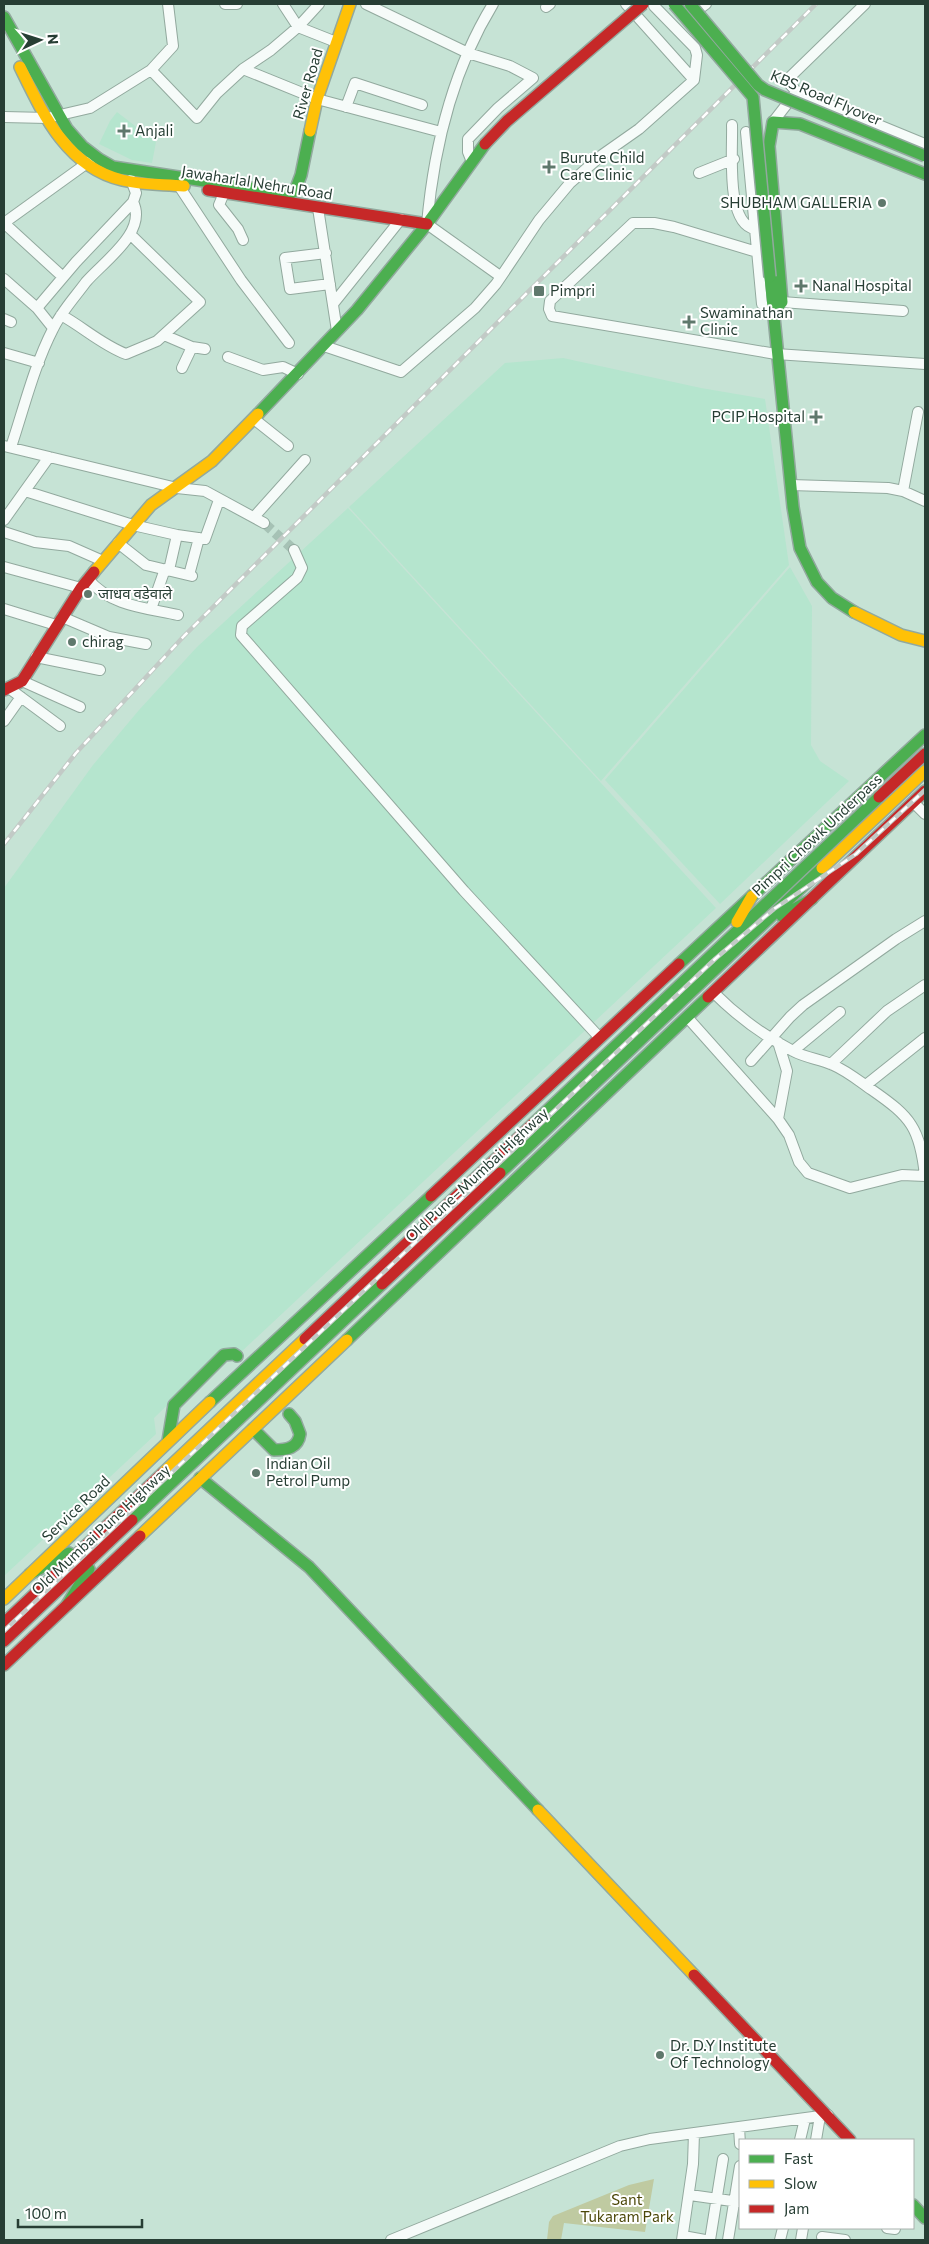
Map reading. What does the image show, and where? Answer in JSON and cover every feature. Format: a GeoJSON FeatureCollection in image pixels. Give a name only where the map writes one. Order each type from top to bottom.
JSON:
{"type":"FeatureCollection","features":[{"type":"Feature","properties":{"kind":"main road","name":"River Road"},"geometry":{"type":"LineString","coordinates":[[90,161],[113,167],[250,187],[283,194],[295,191],[301,175],[317,99],[350,4]]}},
{"type":"Feature","properties":{"kind":"main road"},"geometry":{"type":"LineString","coordinates":[[674,4],[754,96],[776,354],[795,519],[804,559],[819,585],[830,597],[851,612],[909,638],[925,641]]}},
{"type":"Feature","properties":{"kind":"main road","name":"KBS Road Flyover"},"geometry":{"type":"LineString","coordinates":[[690,4],[758,85],[765,90],[925,156]]}},
{"type":"Feature","properties":{"kind":"main road"},"geometry":{"type":"LineString","coordinates":[[7,690],[22,681],[85,583],[133,525],[151,506],[212,461],[338,331],[427,224],[485,144],[507,121],[649,5]]}},
{"type":"Feature","properties":{"kind":"main road"},"geometry":{"type":"LineString","coordinates":[[4,17],[59,116],[90,161]]}},
{"type":"Feature","properties":{"kind":"main road"},"geometry":{"type":"LineString","coordinates":[[4,35],[56,136],[90,161]]}},
{"type":"Feature","properties":{"kind":"main road"},"geometry":{"type":"LineString","coordinates":[[773,312],[782,302],[770,146],[773,122],[800,124],[925,174]]}},
{"type":"Feature","properties":{"kind":"main road","name":"Jawaharlal Nehru Road"},"geometry":{"type":"LineString","coordinates":[[90,161],[115,178],[427,224]]}},
{"type":"Feature","properties":{"kind":"main road","name":"Service Road"},"geometry":{"type":"LineString","coordinates":[[4,1599],[168,1441],[925,735]]}},
{"type":"Feature","properties":{"kind":"main road","name":"Pimpri Chowk Underpass"},"geometry":{"type":"LineString","coordinates":[[728,938],[925,754]]}},
{"type":"Feature","properties":{"kind":"main road","name":"Pimpri Chowk Underpass"},"geometry":{"type":"LineString","coordinates":[[756,932],[925,772]]}},
{"type":"Feature","properties":{"kind":"main road"},"geometry":{"type":"LineString","coordinates":[[4,1665],[925,791]]}},
{"type":"Feature","properties":{"kind":"main road"},"geometry":{"type":"LineString","coordinates":[[728,938],[752,896]]}},
{"type":"Feature","properties":{"kind":"main road"},"geometry":{"type":"LineString","coordinates":[[756,932],[812,898]]}},
{"type":"Feature","properties":{"kind":"main road","name":"Old Pune–Mumbai Highway"},"geometry":{"type":"LineString","coordinates":[[218,1440],[756,932]]}},
{"type":"Feature","properties":{"kind":"main road","name":"Old Pune–Mumbai Highway"},"geometry":{"type":"LineString","coordinates":[[210,1429],[728,938]]}},
{"type":"Feature","properties":{"kind":"main road"},"geometry":{"type":"LineString","coordinates":[[168,1441],[174,1405],[224,1355],[230,1353],[237,1356]]}},
{"type":"Feature","properties":{"kind":"main road"},"geometry":{"type":"LineString","coordinates":[[253,1429],[274,1450],[289,1449],[299,1441],[300,1435],[300,1427],[290,1414]]}},
{"type":"Feature","properties":{"kind":"main road","name":"Old Mumbai Pune Highway"},"geometry":{"type":"LineString","coordinates":[[4,1623],[210,1429]]}},
{"type":"Feature","properties":{"kind":"main road","name":"Old Mumbai Pune Highway"},"geometry":{"type":"LineString","coordinates":[[4,1641],[218,1440]]}},
{"type":"Feature","properties":{"kind":"main road"},"geometry":{"type":"LineString","coordinates":[[200,1478],[308,1567],[844,2138]]}},
{"type":"Feature","properties":{"kind":"main road"},"geometry":{"type":"LineString","coordinates":[[30,1574],[89,1543]]}},
{"type":"Feature","properties":{"kind":"main road"},"geometry":{"type":"LineString","coordinates":[[67,1605],[99,1551]]}},
{"type":"Feature","properties":{"kind":"main road"},"geometry":{"type":"LineString","coordinates":[[914,2206],[925,2218]]}},
{"type":"Feature","properties":{"kind":"street"},"geometry":{"type":"LineString","coordinates":[[4,117],[47,118],[90,108],[151,70],[173,46],[168,4]]}},
{"type":"Feature","properties":{"kind":"street"},"geometry":{"type":"LineString","coordinates":[[225,4],[237,4]]}},
{"type":"Feature","properties":{"kind":"street"},"geometry":{"type":"LineString","coordinates":[[283,4],[298,27],[336,42]]}},
{"type":"Feature","properties":{"kind":"street"},"geometry":{"type":"LineString","coordinates":[[151,70],[197,118],[217,93],[242,69],[271,50],[298,27],[319,4]]}},
{"type":"Feature","properties":{"kind":"street"},"geometry":{"type":"LineString","coordinates":[[366,4],[468,53],[510,66],[533,78],[498,108],[468,138],[468,152],[472,162]]}},
{"type":"Feature","properties":{"kind":"street"},"geometry":{"type":"LineString","coordinates":[[493,4],[468,53],[452,95],[441,132],[430,188],[427,224],[500,276]]}},
{"type":"Feature","properties":{"kind":"street"},"geometry":{"type":"LineString","coordinates":[[626,4],[694,80]]}},
{"type":"Feature","properties":{"kind":"street"},"geometry":{"type":"LineString","coordinates":[[676,27],[706,4]]}},
{"type":"Feature","properties":{"kind":"street"},"geometry":{"type":"LineString","coordinates":[[865,4],[790,77],[788,82],[796,92],[925,144]]}},
{"type":"Feature","properties":{"kind":"street"},"geometry":{"type":"LineString","coordinates":[[324,346],[402,372],[475,308],[539,220],[575,178],[602,155],[640,129],[694,80],[697,55],[695,48],[676,27],[649,5]]}},
{"type":"Feature","properties":{"kind":"street"},"geometry":{"type":"LineString","coordinates":[[242,69],[317,99],[441,132]]}},
{"type":"Feature","properties":{"kind":"street"},"geometry":{"type":"LineString","coordinates":[[346,107],[355,82],[422,105]]}},
{"type":"Feature","properties":{"kind":"street"},"geometry":{"type":"LineString","coordinates":[[773,122],[796,92]]}},
{"type":"Feature","properties":{"kind":"street"},"geometry":{"type":"LineString","coordinates":[[732,125],[734,194],[737,213],[742,223],[755,229]]}},
{"type":"Feature","properties":{"kind":"street"},"geometry":{"type":"LineString","coordinates":[[746,132],[762,304],[773,312]]}},
{"type":"Feature","properties":{"kind":"street"},"geometry":{"type":"LineString","coordinates":[[699,173],[734,159]]}},
{"type":"Feature","properties":{"kind":"street"},"geometry":{"type":"LineString","coordinates":[[63,277],[4,223],[90,161]]}},
{"type":"Feature","properties":{"kind":"street"},"geometry":{"type":"LineString","coordinates":[[37,308],[132,202],[136,193],[131,180]]}},
{"type":"Feature","properties":{"kind":"street"},"geometry":{"type":"LineString","coordinates":[[179,186],[241,280],[289,343]]}},
{"type":"Feature","properties":{"kind":"street"},"geometry":{"type":"LineString","coordinates":[[224,193],[219,205],[238,229],[242,240]]}},
{"type":"Feature","properties":{"kind":"street"},"geometry":{"type":"LineString","coordinates":[[132,202],[136,208],[131,235],[88,280],[53,328],[7,447],[177,488],[205,491],[218,500],[232,505],[264,522]]}},
{"type":"Feature","properties":{"kind":"street"},"geometry":{"type":"LineString","coordinates":[[318,208],[338,331]]}},
{"type":"Feature","properties":{"kind":"street"},"geometry":{"type":"LineString","coordinates":[[333,304],[401,219]]}},
{"type":"Feature","properties":{"kind":"street"},"geometry":{"type":"LineString","coordinates":[[757,252],[674,227],[654,223],[633,223],[550,301],[548,309],[552,316],[776,354],[925,364]]}},
{"type":"Feature","properties":{"kind":"street"},"geometry":{"type":"LineString","coordinates":[[61,315],[91,333],[109,348],[126,354],[157,341],[200,302],[131,235]]}},
{"type":"Feature","properties":{"kind":"street"},"geometry":{"type":"LineString","coordinates":[[326,253],[285,258],[290,289],[330,284]]}},
{"type":"Feature","properties":{"kind":"street"},"geometry":{"type":"LineString","coordinates":[[4,279],[37,308],[53,328]]}},
{"type":"Feature","properties":{"kind":"street"},"geometry":{"type":"LineString","coordinates":[[782,302],[904,311]]}},
{"type":"Feature","properties":{"kind":"street"},"geometry":{"type":"LineString","coordinates":[[164,335],[192,347],[205,349]]}},
{"type":"Feature","properties":{"kind":"street"},"geometry":{"type":"LineString","coordinates":[[182,368],[192,347]]}},
{"type":"Feature","properties":{"kind":"street"},"geometry":{"type":"LineString","coordinates":[[4,353],[39,363]]}},
{"type":"Feature","properties":{"kind":"street"},"geometry":{"type":"LineString","coordinates":[[228,357],[264,370],[283,367],[298,374]]}},
{"type":"Feature","properties":{"kind":"street"},"geometry":{"type":"LineString","coordinates":[[903,491],[918,412]]}},
{"type":"Feature","properties":{"kind":"street"},"geometry":{"type":"LineString","coordinates":[[254,419],[288,446]]}},
{"type":"Feature","properties":{"kind":"street"},"geometry":{"type":"LineString","coordinates":[[4,520],[49,457]]}},
{"type":"Feature","properties":{"kind":"street"},"geometry":{"type":"LineString","coordinates":[[254,517],[305,460]]}},
{"type":"Feature","properties":{"kind":"street"},"geometry":{"type":"LineString","coordinates":[[791,485],[888,488],[903,491],[925,501]]}},
{"type":"Feature","properties":{"kind":"street"},"geometry":{"type":"LineString","coordinates":[[25,491],[133,525],[205,539],[218,500]]}},
{"type":"Feature","properties":{"kind":"street"},"geometry":{"type":"LineString","coordinates":[[4,532],[34,542],[69,546],[103,561]]}},
{"type":"Feature","properties":{"kind":"street"},"geometry":{"type":"LineString","coordinates":[[151,609],[167,570],[177,535]]}},
{"type":"Feature","properties":{"kind":"street"},"geometry":{"type":"LineString","coordinates":[[118,543],[146,564],[191,576],[199,538]]}},
{"type":"Feature","properties":{"kind":"street"},"geometry":{"type":"LineString","coordinates":[[294,550],[302,568],[297,578],[242,626],[241,635],[464,891],[600,1038]]}},
{"type":"Feature","properties":{"kind":"street"},"geometry":{"type":"LineString","coordinates":[[4,567],[85,583],[104,595],[126,604],[178,615]]}},
{"type":"Feature","properties":{"kind":"street"},"geometry":{"type":"LineString","coordinates":[[4,609],[59,621],[108,637],[146,644]]}},
{"type":"Feature","properties":{"kind":"street"},"geometry":{"type":"LineString","coordinates":[[36,657],[100,670]]}},
{"type":"Feature","properties":{"kind":"street"},"geometry":{"type":"LineString","coordinates":[[22,681],[80,707]]}},
{"type":"Feature","properties":{"kind":"street"},"geometry":{"type":"LineString","coordinates":[[7,690],[21,697],[60,726]]}},
{"type":"Feature","properties":{"kind":"street"},"geometry":{"type":"LineString","coordinates":[[4,721],[21,697]]}},
{"type":"Feature","properties":{"kind":"street"},"geometry":{"type":"LineString","coordinates":[[913,802],[925,814]]}},
{"type":"Feature","properties":{"kind":"street"},"geometry":{"type":"LineString","coordinates":[[751,1061],[775,1041],[790,1017],[803,1005],[896,939],[925,921]]}},
{"type":"Feature","properties":{"kind":"street"},"geometry":{"type":"LineString","coordinates":[[832,1064],[887,1011],[925,985]]}},
{"type":"Feature","properties":{"kind":"street"},"geometry":{"type":"LineString","coordinates":[[687,1017],[778,1119],[789,1135],[799,1162],[808,1173],[850,1188],[902,1175],[925,1176],[922,1149],[912,1124],[897,1107],[832,1064],[793,1051],[775,1041],[730,1009],[713,992]]}},
{"type":"Feature","properties":{"kind":"street"},"geometry":{"type":"LineString","coordinates":[[793,1051],[840,1012]]}},
{"type":"Feature","properties":{"kind":"street"},"geometry":{"type":"LineString","coordinates":[[866,1085],[925,1038]]}},
{"type":"Feature","properties":{"kind":"street"},"geometry":{"type":"LineString","coordinates":[[775,1041],[787,1071],[778,1119]]}},
{"type":"Feature","properties":{"kind":"street"},"geometry":{"type":"LineString","coordinates":[[396,2240],[620,2146],[694,2133],[824,2116],[816,2139]]}},
{"type":"Feature","properties":{"kind":"street"},"geometry":{"type":"LineString","coordinates":[[800,2139],[805,2119]]}},
{"type":"Feature","properties":{"kind":"street"},"geometry":{"type":"LineString","coordinates":[[739,2127],[740,2139]]}},
{"type":"Feature","properties":{"kind":"street"},"geometry":{"type":"LineString","coordinates":[[694,2133],[690,2195],[682,2238],[705,2240]]}},
{"type":"Feature","properties":{"kind":"street"},"geometry":{"type":"LineString","coordinates":[[710,2240],[723,2159]]}},
{"type":"Feature","properties":{"kind":"street"},"geometry":{"type":"LineString","coordinates":[[728,2240],[737,2202],[739,2178]]}},
{"type":"Feature","properties":{"kind":"street"},"geometry":{"type":"LineString","coordinates":[[690,2195],[737,2202]]}},
{"type":"Feature","properties":{"kind":"street"},"geometry":{"type":"LineString","coordinates":[[822,2235],[845,2240]]}},
{"type":"Feature","properties":{"kind":"shaded area","name":"Anjali"},"geometry":{"type":"Polygon","coordinates":[[[117,112],[156,142],[152,163],[132,160],[99,144],[110,121],[117,112]]]}},
{"type":"Feature","properties":{"kind":"shaded area"},"geometry":{"type":"Polygon","coordinates":[[[563,358],[701,388],[765,399],[789,565],[601,781],[349,507],[505,363],[563,358]]]}},
{"type":"Feature","properties":{"kind":"shaded area"},"geometry":{"type":"Polygon","coordinates":[[[348,508],[716,908],[240,1353],[224,1350],[154,1418],[156,1434],[4,1576],[4,888],[93,765],[139,710],[197,647],[348,508]]]}},
{"type":"Feature","properties":{"kind":"shaded area"},"geometry":{"type":"Polygon","coordinates":[[[790,567],[812,606],[811,745],[820,761],[849,781],[720,904],[605,780],[790,567]]]}},
{"type":"Feature","properties":{"kind":"green space","name":"Sant Tukaram Park"},"geometry":{"type":"Polygon","coordinates":[[[654,2179],[645,2232],[564,2223],[561,2240],[547,2240],[549,2222],[553,2216],[629,2185],[654,2179]]]}},
{"type":"Feature","properties":{"kind":"tunnel"},"geometry":{"type":"LineString","coordinates":[[264,523],[294,550]]}},
{"type":"Feature","properties":{"kind":"railway"},"geometry":{"type":"LineString","coordinates":[[4,844],[76,753],[184,636],[816,4]]}},
{"type":"Feature","properties":{"kind":"railway"},"geometry":{"type":"LineString","coordinates":[[4,1631],[715,959],[774,909],[856,854],[925,790]]}},
{"type":"Feature","properties":{"kind":"traffic: fast"},"geometry":{"type":"LineString","coordinates":[[674,4],[753,97],[770,277]]}},
{"type":"Feature","properties":{"kind":"traffic: fast"},"geometry":{"type":"LineString","coordinates":[[690,4],[758,85],[765,90],[925,156]]}},
{"type":"Feature","properties":{"kind":"traffic: fast"},"geometry":{"type":"LineString","coordinates":[[4,17],[67,129],[82,146],[113,167],[289,194],[295,191],[301,175],[310,131]]}},
{"type":"Feature","properties":{"kind":"traffic: fast"},"geometry":{"type":"LineString","coordinates":[[773,312],[782,302],[769,146],[773,122],[800,124],[925,174]]}},
{"type":"Feature","properties":{"kind":"traffic: fast"},"geometry":{"type":"LineString","coordinates":[[258,414],[357,310],[427,224],[485,144]]}},
{"type":"Feature","properties":{"kind":"traffic: fast"},"geometry":{"type":"LineString","coordinates":[[770,277],[793,507],[800,548],[817,582],[832,598],[854,612]]}},
{"type":"Feature","properties":{"kind":"traffic: fast"},"geometry":{"type":"LineString","coordinates":[[679,964],[925,735]]}},
{"type":"Feature","properties":{"kind":"traffic: fast"},"geometry":{"type":"LineString","coordinates":[[533,1124],[879,797]]}},
{"type":"Feature","properties":{"kind":"traffic: fast"},"geometry":{"type":"LineString","coordinates":[[500,1173],[822,868]]}},
{"type":"Feature","properties":{"kind":"traffic: fast"},"geometry":{"type":"LineString","coordinates":[[782,916],[812,899]]}},
{"type":"Feature","properties":{"kind":"traffic: fast"},"geometry":{"type":"LineString","coordinates":[[347,1340],[708,997]]}},
{"type":"Feature","properties":{"kind":"traffic: fast"},"geometry":{"type":"LineString","coordinates":[[210,1402],[431,1196]]}},
{"type":"Feature","properties":{"kind":"traffic: fast"},"geometry":{"type":"LineString","coordinates":[[132,1520],[382,1284]]}},
{"type":"Feature","properties":{"kind":"traffic: fast"},"geometry":{"type":"LineString","coordinates":[[168,1441],[174,1405],[224,1355],[234,1354],[237,1356]]}},
{"type":"Feature","properties":{"kind":"traffic: fast"},"geometry":{"type":"LineString","coordinates":[[253,1429],[274,1450],[291,1447],[297,1442],[300,1434],[295,1421],[289,1414]]}},
{"type":"Feature","properties":{"kind":"traffic: fast"},"geometry":{"type":"LineString","coordinates":[[200,1478],[309,1567],[538,1810]]}},
{"type":"Feature","properties":{"kind":"traffic: fast"},"geometry":{"type":"LineString","coordinates":[[30,1574],[69,1553]]}},
{"type":"Feature","properties":{"kind":"traffic: fast"},"geometry":{"type":"LineString","coordinates":[[67,1605],[89,1569]]}},
{"type":"Feature","properties":{"kind":"traffic: fast"},"geometry":{"type":"LineString","coordinates":[[914,2206],[925,2218]]}},
{"type":"Feature","properties":{"kind":"traffic: slow"},"geometry":{"type":"LineString","coordinates":[[310,131],[317,99],[350,4]]}},
{"type":"Feature","properties":{"kind":"traffic: slow"},"geometry":{"type":"LineString","coordinates":[[20,67],[48,120],[72,151],[86,163],[103,173],[130,182],[184,186]]}},
{"type":"Feature","properties":{"kind":"traffic: slow"},"geometry":{"type":"LineString","coordinates":[[94,572],[151,505],[212,461],[258,414]]}},
{"type":"Feature","properties":{"kind":"traffic: slow"},"geometry":{"type":"LineString","coordinates":[[854,612],[901,635],[925,641]]}},
{"type":"Feature","properties":{"kind":"traffic: slow"},"geometry":{"type":"LineString","coordinates":[[822,868],[925,771]]}},
{"type":"Feature","properties":{"kind":"traffic: slow"},"geometry":{"type":"LineString","coordinates":[[737,922],[752,896]]}},
{"type":"Feature","properties":{"kind":"traffic: slow"},"geometry":{"type":"LineString","coordinates":[[163,1473],[305,1339]]}},
{"type":"Feature","properties":{"kind":"traffic: slow"},"geometry":{"type":"LineString","coordinates":[[140,1536],[347,1340]]}},
{"type":"Feature","properties":{"kind":"traffic: slow"},"geometry":{"type":"LineString","coordinates":[[4,1599],[210,1402]]}},
{"type":"Feature","properties":{"kind":"traffic: slow"},"geometry":{"type":"LineString","coordinates":[[538,1810],[694,1975]]}},
{"type":"Feature","properties":{"kind":"traffic: jam"},"geometry":{"type":"LineString","coordinates":[[485,144],[507,121],[643,4]]}},
{"type":"Feature","properties":{"kind":"traffic: jam"},"geometry":{"type":"LineString","coordinates":[[208,190],[427,224]]}},
{"type":"Feature","properties":{"kind":"traffic: jam"},"geometry":{"type":"LineString","coordinates":[[4,690],[22,681],[81,588],[94,572]]}},
{"type":"Feature","properties":{"kind":"traffic: jam"},"geometry":{"type":"LineString","coordinates":[[879,797],[925,754]]}},
{"type":"Feature","properties":{"kind":"traffic: jam"},"geometry":{"type":"LineString","coordinates":[[708,997],[925,791]]}},
{"type":"Feature","properties":{"kind":"traffic: jam"},"geometry":{"type":"LineString","coordinates":[[431,1196],[679,964]]}},
{"type":"Feature","properties":{"kind":"traffic: jam"},"geometry":{"type":"LineString","coordinates":[[305,1339],[533,1124]]}},
{"type":"Feature","properties":{"kind":"traffic: jam"},"geometry":{"type":"LineString","coordinates":[[382,1284],[500,1173]]}},
{"type":"Feature","properties":{"kind":"traffic: jam"},"geometry":{"type":"LineString","coordinates":[[4,1623],[163,1473]]}},
{"type":"Feature","properties":{"kind":"traffic: jam"},"geometry":{"type":"LineString","coordinates":[[4,1641],[132,1520]]}},
{"type":"Feature","properties":{"kind":"traffic: jam"},"geometry":{"type":"LineString","coordinates":[[4,1665],[140,1536]]}},
{"type":"Feature","properties":{"kind":"traffic: jam"},"geometry":{"type":"LineString","coordinates":[[694,1975],[849,2139]]}},
{"type":"Feature","properties":{"kind":"place","name":"Anjali"},"geometry":{"type":"Point","coordinates":[124,131]}},
{"type":"Feature","properties":{"kind":"place","name":"Burute Child Care Clinic"},"geometry":{"type":"Point","coordinates":[549,167]}},
{"type":"Feature","properties":{"kind":"place","name":"SHUBHAM GALLERIA"},"geometry":{"type":"Point","coordinates":[882,203]}},
{"type":"Feature","properties":{"kind":"place","name":"Nanal Hospital"},"geometry":{"type":"Point","coordinates":[801,286]}},
{"type":"Feature","properties":{"kind":"place","name":"Pimpri"},"geometry":{"type":"Point","coordinates":[539,291]}},
{"type":"Feature","properties":{"kind":"place","name":"Swaminathan Clinic"},"geometry":{"type":"Point","coordinates":[689,322]}},
{"type":"Feature","properties":{"kind":"place","name":"PCIP Hospital"},"geometry":{"type":"Point","coordinates":[816,417]}},
{"type":"Feature","properties":{"kind":"place","name":"जाधव वडेवाले"},"geometry":{"type":"Point","coordinates":[88,594]}},
{"type":"Feature","properties":{"kind":"place","name":"chirag"},"geometry":{"type":"Point","coordinates":[72,642]}},
{"type":"Feature","properties":{"kind":"place","name":"Indian Oil Petrol Pump"},"geometry":{"type":"Point","coordinates":[256,1473]}},
{"type":"Feature","properties":{"kind":"place","name":"Dr. D.Y Institute Of Technology"},"geometry":{"type":"Point","coordinates":[660,2055]}}]}
